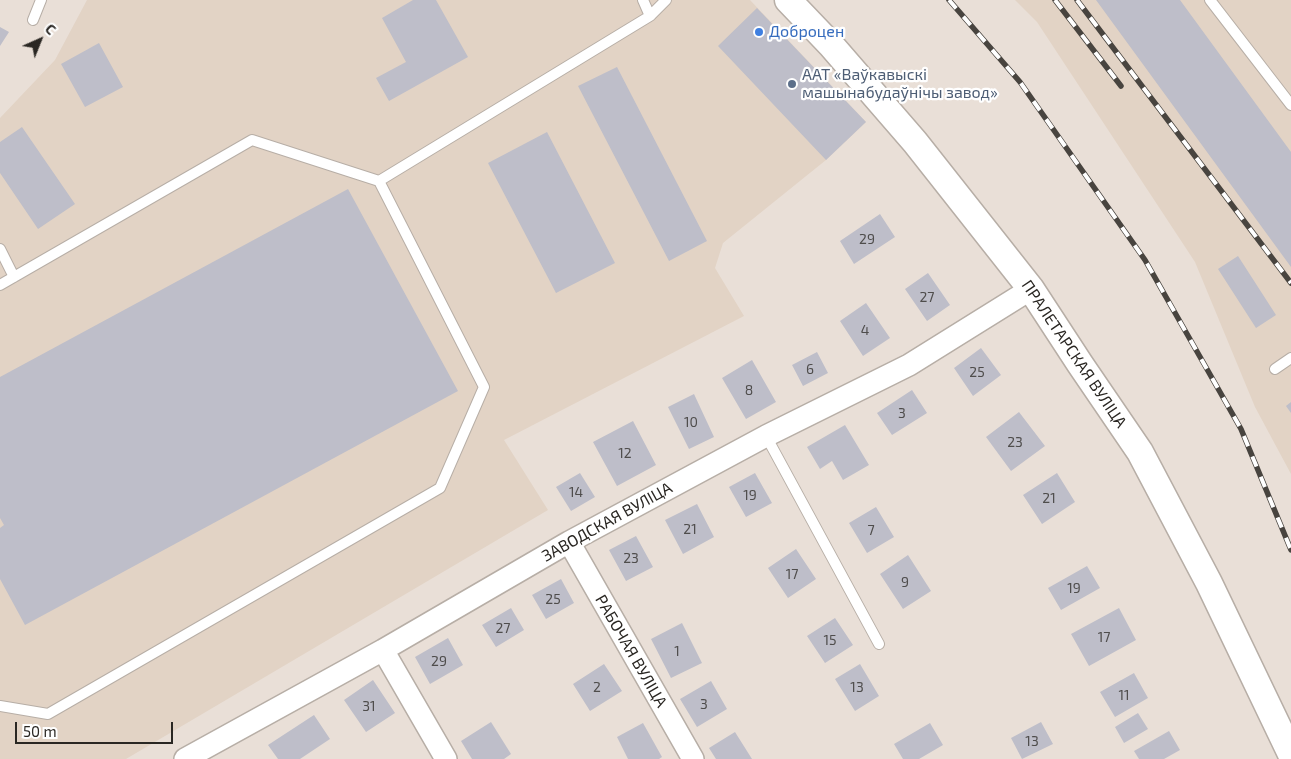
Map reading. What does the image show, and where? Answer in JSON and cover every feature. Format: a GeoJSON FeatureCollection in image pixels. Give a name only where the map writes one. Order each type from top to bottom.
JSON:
{"type":"FeatureCollection","features":[{"type":"Feature","properties":{"kind":"street","name":"ПРАЛЕТАРСКАЯ ВУЛІЦА"},"geometry":{"type":"LineString","coordinates":[[788,0],[831,45],[915,142],[1031,289],[1140,452],[1209,583],[1291,754]]}},
{"type":"Feature","properties":{"kind":"street","name":"ЗАВОДСКАЯ ВУЛІЦА"},"geometry":{"type":"LineString","coordinates":[[185,759],[384,650],[569,542],[766,436],[909,365],[1031,289]]}},
{"type":"Feature","properties":{"kind":"street","name":"РАБОЧАЯ ВУЛІЦА"},"geometry":{"type":"LineString","coordinates":[[569,542],[693,759]]}},
{"type":"Feature","properties":{"kind":"street"},"geometry":{"type":"LineString","coordinates":[[384,650],[446,759]]}},
{"type":"Feature","properties":{"kind":"lane"},"geometry":{"type":"LineString","coordinates":[[33,20],[41,0]]}},
{"type":"Feature","properties":{"kind":"lane"},"geometry":{"type":"LineString","coordinates":[[643,0],[650,16]]}},
{"type":"Feature","properties":{"kind":"lane"},"geometry":{"type":"LineString","coordinates":[[379,180],[650,16],[666,0]]}},
{"type":"Feature","properties":{"kind":"lane"},"geometry":{"type":"LineString","coordinates":[[1210,0],[1291,105]]}},
{"type":"Feature","properties":{"kind":"lane"},"geometry":{"type":"LineString","coordinates":[[0,284],[252,140],[379,180],[484,388],[440,488],[48,714],[0,706]]}},
{"type":"Feature","properties":{"kind":"lane"},"geometry":{"type":"LineString","coordinates":[[0,249],[14,277]]}},
{"type":"Feature","properties":{"kind":"lane"},"geometry":{"type":"LineString","coordinates":[[1275,368],[1291,358]]}},
{"type":"Feature","properties":{"kind":"lane"},"geometry":{"type":"LineString","coordinates":[[766,436],[879,644]]}},
{"type":"Feature","properties":{"kind":"shaded area","name":"ААТ «Ваўкавыскі машынабудаўнічы завод»"},"geometry":{"type":"Polygon","coordinates":[[[87,0],[750,0],[866,122],[826,160],[723,243],[715,268],[744,316],[504,440],[548,510],[126,759],[0,759],[0,118],[55,60],[87,0]]]}},
{"type":"Feature","properties":{"kind":"shaded area"},"geometry":{"type":"Polygon","coordinates":[[[1015,0],[1291,0],[1291,474],[1255,407],[1195,262],[1037,22],[1015,0]]]}},
{"type":"Feature","properties":{"kind":"building"},"geometry":{"type":"Polygon","coordinates":[[[413,0],[436,0],[468,57],[389,101],[376,78],[406,62],[382,18],[413,0]]]}},
{"type":"Feature","properties":{"kind":"building"},"geometry":{"type":"Polygon","coordinates":[[[1096,0],[1180,0],[1291,152],[1291,267],[1096,0]]]}},
{"type":"Feature","properties":{"kind":"building","name":"ААТ «Ваўкавыскі машынабудаўнічы завод»"},"geometry":{"type":"Polygon","coordinates":[[[757,8],[866,122],[826,160],[718,46],[757,8]]]}},
{"type":"Feature","properties":{"kind":"building"},"geometry":{"type":"Polygon","coordinates":[[[0,27],[9,32],[0,46],[0,27]]]}},
{"type":"Feature","properties":{"kind":"building"},"geometry":{"type":"Polygon","coordinates":[[[99,43],[123,87],[85,107],[61,64],[99,43]]]}},
{"type":"Feature","properties":{"kind":"building"},"geometry":{"type":"Polygon","coordinates":[[[617,67],[707,241],[669,261],[578,86],[617,67]]]}},
{"type":"Feature","properties":{"kind":"building"},"geometry":{"type":"Polygon","coordinates":[[[22,127],[75,204],[38,229],[0,173],[0,142],[22,127]]]}},
{"type":"Feature","properties":{"kind":"building"},"geometry":{"type":"Polygon","coordinates":[[[547,132],[615,263],[556,293],[488,163],[547,132]]]}},
{"type":"Feature","properties":{"kind":"building"},"geometry":{"type":"Polygon","coordinates":[[[348,189],[458,391],[25,625],[0,579],[0,528],[4,525],[0,518],[0,377],[348,189]]]}},
{"type":"Feature","properties":{"kind":"building"},"geometry":{"type":"Polygon","coordinates":[[[880,214],[895,237],[854,264],[840,241],[880,214]]]}},
{"type":"Feature","properties":{"kind":"building"},"geometry":{"type":"Polygon","coordinates":[[[1238,256],[1276,315],[1256,328],[1218,269],[1238,256]]]}},
{"type":"Feature","properties":{"kind":"building"},"geometry":{"type":"Polygon","coordinates":[[[928,273],[950,305],[927,321],[905,289],[928,273]]]}},
{"type":"Feature","properties":{"kind":"building"},"geometry":{"type":"Polygon","coordinates":[[[866,303],[890,338],[863,356],[840,321],[866,303]]]}},
{"type":"Feature","properties":{"kind":"building"},"geometry":{"type":"Polygon","coordinates":[[[981,348],[1001,375],[973,396],[954,368],[981,348]]]}},
{"type":"Feature","properties":{"kind":"building"},"geometry":{"type":"Polygon","coordinates":[[[817,352],[828,373],[803,386],[792,365],[817,352]]]}},
{"type":"Feature","properties":{"kind":"building"},"geometry":{"type":"Polygon","coordinates":[[[752,360],[776,402],[746,419],[722,378],[752,360]]]}},
{"type":"Feature","properties":{"kind":"building"},"geometry":{"type":"Polygon","coordinates":[[[912,390],[927,413],[892,435],[877,413],[912,390]]]}},
{"type":"Feature","properties":{"kind":"building"},"geometry":{"type":"Polygon","coordinates":[[[694,394],[714,437],[689,449],[668,407],[694,394]]]}},
{"type":"Feature","properties":{"kind":"building"},"geometry":{"type":"Polygon","coordinates":[[[1291,402],[1291,413],[1286,406],[1291,402]]]}},
{"type":"Feature","properties":{"kind":"building"},"geometry":{"type":"Polygon","coordinates":[[[1019,412],[1045,446],[1011,471],[986,437],[1019,412]]]}},
{"type":"Feature","properties":{"kind":"building"},"geometry":{"type":"Polygon","coordinates":[[[633,421],[656,465],[617,486],[593,442],[633,421]]]}},
{"type":"Feature","properties":{"kind":"building"},"geometry":{"type":"Polygon","coordinates":[[[845,425],[869,465],[843,480],[832,461],[820,469],[807,447],[845,425]]]}},
{"type":"Feature","properties":{"kind":"building"},"geometry":{"type":"Polygon","coordinates":[[[580,473],[595,497],[571,511],[556,487],[580,473]]]}},
{"type":"Feature","properties":{"kind":"building"},"geometry":{"type":"Polygon","coordinates":[[[755,473],[772,503],[746,517],[729,487],[755,473]]]}},
{"type":"Feature","properties":{"kind":"building"},"geometry":{"type":"Polygon","coordinates":[[[1057,473],[1075,502],[1042,524],[1023,495],[1057,473]]]}},
{"type":"Feature","properties":{"kind":"building"},"geometry":{"type":"Polygon","coordinates":[[[697,504],[714,537],[683,554],[665,520],[697,504]]]}},
{"type":"Feature","properties":{"kind":"building"},"geometry":{"type":"Polygon","coordinates":[[[876,507],[894,537],[867,553],[849,523],[876,507]]]}},
{"type":"Feature","properties":{"kind":"building"},"geometry":{"type":"Polygon","coordinates":[[[636,536],[653,567],[626,581],[609,550],[636,536]]]}},
{"type":"Feature","properties":{"kind":"building"},"geometry":{"type":"Polygon","coordinates":[[[796,549],[816,579],[788,598],[768,568],[796,549]]]}},
{"type":"Feature","properties":{"kind":"building"},"geometry":{"type":"Polygon","coordinates":[[[908,555],[931,591],[903,609],[880,574],[908,555]]]}},
{"type":"Feature","properties":{"kind":"building"},"geometry":{"type":"Polygon","coordinates":[[[1087,566],[1100,588],[1061,610],[1048,588],[1087,566]]]}},
{"type":"Feature","properties":{"kind":"building"},"geometry":{"type":"Polygon","coordinates":[[[561,579],[574,603],[546,619],[532,595],[561,579]]]}},
{"type":"Feature","properties":{"kind":"building"},"geometry":{"type":"Polygon","coordinates":[[[511,608],[524,630],[496,647],[482,625],[511,608]]]}},
{"type":"Feature","properties":{"kind":"building"},"geometry":{"type":"Polygon","coordinates":[[[1119,608],[1136,640],[1089,666],[1071,634],[1119,608]]]}},
{"type":"Feature","properties":{"kind":"building"},"geometry":{"type":"Polygon","coordinates":[[[835,618],[853,645],[825,663],[807,636],[835,618]]]}},
{"type":"Feature","properties":{"kind":"building"},"geometry":{"type":"Polygon","coordinates":[[[682,623],[702,663],[671,678],[651,639],[682,623]]]}},
{"type":"Feature","properties":{"kind":"building"},"geometry":{"type":"Polygon","coordinates":[[[448,638],[463,665],[430,684],[415,657],[448,638]]]}},
{"type":"Feature","properties":{"kind":"building"},"geometry":{"type":"Polygon","coordinates":[[[604,664],[622,691],[590,711],[573,684],[604,664]]]}},
{"type":"Feature","properties":{"kind":"building"},"geometry":{"type":"Polygon","coordinates":[[[860,664],[879,696],[855,711],[835,679],[860,664]]]}},
{"type":"Feature","properties":{"kind":"building"},"geometry":{"type":"Polygon","coordinates":[[[1134,673],[1148,698],[1115,717],[1100,692],[1134,673]]]}},
{"type":"Feature","properties":{"kind":"building"},"geometry":{"type":"Polygon","coordinates":[[[373,680],[395,713],[366,732],[344,700],[373,680]]]}},
{"type":"Feature","properties":{"kind":"building"},"geometry":{"type":"Polygon","coordinates":[[[711,681],[727,709],[697,727],[680,699],[711,681]]]}},
{"type":"Feature","properties":{"kind":"building"},"geometry":{"type":"Polygon","coordinates":[[[1138,713],[1148,729],[1124,743],[1115,727],[1138,713]]]}},
{"type":"Feature","properties":{"kind":"building"},"geometry":{"type":"Polygon","coordinates":[[[314,715],[330,739],[300,759],[278,759],[268,745],[314,715]]]}},
{"type":"Feature","properties":{"kind":"building"},"geometry":{"type":"Polygon","coordinates":[[[491,722],[511,754],[504,759],[472,759],[461,741],[491,722]]]}},
{"type":"Feature","properties":{"kind":"building"},"geometry":{"type":"Polygon","coordinates":[[[1041,722],[1053,744],[1022,759],[1011,738],[1041,722]]]}},
{"type":"Feature","properties":{"kind":"building"},"geometry":{"type":"Polygon","coordinates":[[[643,723],[662,757],[659,759],[628,759],[617,737],[643,723]]]}},
{"type":"Feature","properties":{"kind":"building"},"geometry":{"type":"Polygon","coordinates":[[[930,723],[943,745],[919,759],[903,759],[894,744],[930,723]]]}},
{"type":"Feature","properties":{"kind":"building"},"geometry":{"type":"Polygon","coordinates":[[[1169,731],[1180,750],[1164,759],[1139,759],[1134,751],[1169,731]]]}},
{"type":"Feature","properties":{"kind":"building"},"geometry":{"type":"Polygon","coordinates":[[[735,732],[752,759],[716,759],[709,748],[735,732]]]}},
{"type":"Feature","properties":{"kind":"railway"},"geometry":{"type":"LineString","coordinates":[[949,0],[1020,82],[1145,260],[1241,429],[1291,550]]}},
{"type":"Feature","properties":{"kind":"railway"},"geometry":{"type":"LineString","coordinates":[[1055,0],[1121,86]]}},
{"type":"Feature","properties":{"kind":"railway"},"geometry":{"type":"LineString","coordinates":[[1077,0],[1291,283]]}},
{"type":"Feature","properties":{"kind":"place","name":"Доброцен"},"geometry":{"type":"Point","coordinates":[759,32]}},
{"type":"Feature","properties":{"kind":"place","name":"ААТ «Ваўкавыскі машынабудаўнічы завод»"},"geometry":{"type":"Point","coordinates":[792,84]}}]}
